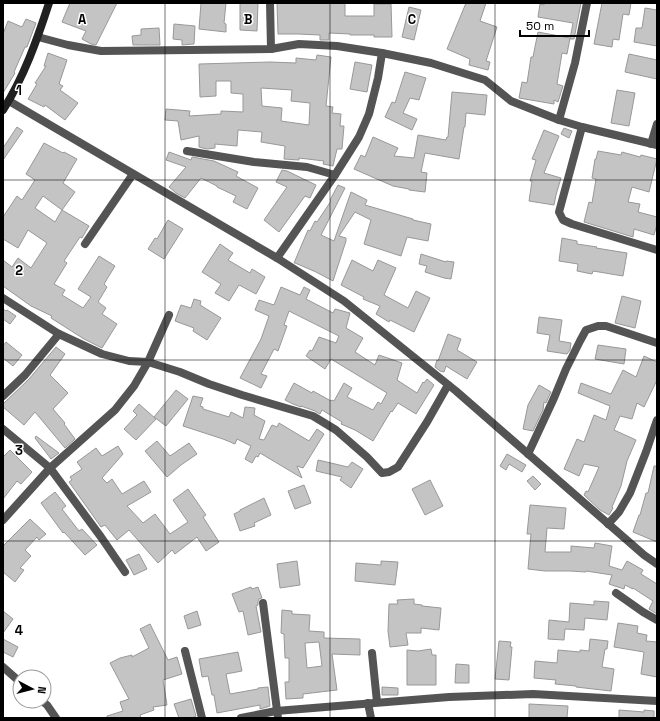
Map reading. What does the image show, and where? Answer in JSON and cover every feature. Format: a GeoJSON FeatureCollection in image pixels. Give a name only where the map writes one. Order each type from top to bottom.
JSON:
{"type":"FeatureCollection","features":[{"type":"Feature","properties":{"kind":"street"},"geometry":{"type":"LineString","coordinates":[[3,110],[28,64],[50,3]]}},
{"type":"Feature","properties":{"kind":"street"},"geometry":{"type":"LineString","coordinates":[[270,3],[271,49]]}},
{"type":"Feature","properties":{"kind":"street"},"geometry":{"type":"LineString","coordinates":[[558,120],[575,62],[587,3]]}},
{"type":"Feature","properties":{"kind":"street"},"geometry":{"type":"LineString","coordinates":[[38,38],[101,51],[271,49],[299,44],[337,46],[431,63],[485,80],[511,101],[558,120],[654,145],[657,124]]}},
{"type":"Feature","properties":{"kind":"street"},"geometry":{"type":"LineString","coordinates":[[277,258],[335,175],[359,137],[369,114],[378,78],[382,53]]}},
{"type":"Feature","properties":{"kind":"street"},"geometry":{"type":"LineString","coordinates":[[9,101],[277,258],[344,301],[456,390],[608,524],[644,555],[657,564]]}},
{"type":"Feature","properties":{"kind":"street"},"geometry":{"type":"LineString","coordinates":[[582,127],[559,212],[563,220],[657,250]]}},
{"type":"Feature","properties":{"kind":"street"},"geometry":{"type":"LineString","coordinates":[[187,151],[254,162],[307,167],[335,175]]}},
{"type":"Feature","properties":{"kind":"street"},"geometry":{"type":"LineString","coordinates":[[85,244],[133,174]]}},
{"type":"Feature","properties":{"kind":"street"},"geometry":{"type":"LineString","coordinates":[[3,298],[59,334],[102,354],[128,361],[148,362],[242,395],[313,416],[336,430],[367,457],[382,473],[389,472],[398,467],[448,385]]}},
{"type":"Feature","properties":{"kind":"street"},"geometry":{"type":"LineString","coordinates":[[3,520],[50,468],[116,410],[134,386],[148,362],[169,315]]}},
{"type":"Feature","properties":{"kind":"street"},"geometry":{"type":"LineString","coordinates":[[528,454],[566,369],[586,330],[598,326],[606,326],[657,343]]}},
{"type":"Feature","properties":{"kind":"street"},"geometry":{"type":"LineString","coordinates":[[3,396],[24,375],[59,334]]}},
{"type":"Feature","properties":{"kind":"street"},"geometry":{"type":"LineString","coordinates":[[608,524],[619,512],[630,492],[657,420]]}},
{"type":"Feature","properties":{"kind":"street"},"geometry":{"type":"LineString","coordinates":[[3,429],[50,468],[125,572]]}},
{"type":"Feature","properties":{"kind":"street"},"geometry":{"type":"LineString","coordinates":[[616,593],[657,620]]}},
{"type":"Feature","properties":{"kind":"street"},"geometry":{"type":"LineString","coordinates":[[263,603],[277,715]]}},
{"type":"Feature","properties":{"kind":"street"},"geometry":{"type":"LineString","coordinates":[[185,650],[202,718]]}},
{"type":"Feature","properties":{"kind":"street"},"geometry":{"type":"LineString","coordinates":[[372,653],[377,702]]}},
{"type":"Feature","properties":{"kind":"street"},"geometry":{"type":"LineString","coordinates":[[3,667],[12,675]]}},
{"type":"Feature","properties":{"kind":"street"},"geometry":{"type":"LineString","coordinates":[[241,718],[277,715],[377,702],[448,697],[533,694],[657,701]]}},
{"type":"Feature","properties":{"kind":"street"},"geometry":{"type":"LineString","coordinates":[[368,703],[371,718]]}},
{"type":"Feature","properties":{"kind":"street"},"geometry":{"type":"LineString","coordinates":[[50,709],[56,718]]}},
{"type":"Feature","properties":{"kind":"building"},"geometry":{"type":"Polygon","coordinates":[[[70,3],[117,3],[96,45],[82,39],[86,31],[62,22],[70,3]]]}},
{"type":"Feature","properties":{"kind":"building"},"geometry":{"type":"Polygon","coordinates":[[[201,3],[226,3],[224,23],[226,24],[226,32],[199,29],[201,3]]]}},
{"type":"Feature","properties":{"kind":"building"},"geometry":{"type":"Polygon","coordinates":[[[240,3],[258,3],[257,31],[240,30],[240,3]]]}},
{"type":"Feature","properties":{"kind":"building"},"geometry":{"type":"Polygon","coordinates":[[[277,3],[345,3],[345,16],[374,16],[374,4],[391,4],[392,37],[329,33],[329,40],[320,40],[320,35],[278,34],[277,3]]]}},
{"type":"Feature","properties":{"kind":"building"},"geometry":{"type":"Polygon","coordinates":[[[466,3],[486,3],[480,21],[497,27],[486,61],[490,62],[488,70],[469,65],[470,59],[447,49],[466,3]]]}},
{"type":"Feature","properties":{"kind":"building"},"geometry":{"type":"Polygon","coordinates":[[[545,3],[581,3],[574,39],[570,39],[573,23],[538,17],[540,4],[544,5],[545,3]]]}},
{"type":"Feature","properties":{"kind":"building"},"geometry":{"type":"Polygon","coordinates":[[[602,3],[631,3],[629,15],[623,14],[619,40],[613,39],[612,47],[594,44],[602,3]]]}},
{"type":"Feature","properties":{"kind":"building"},"geometry":{"type":"Polygon","coordinates":[[[409,7],[421,10],[414,40],[402,37],[409,7]]]}},
{"type":"Feature","properties":{"kind":"building"},"geometry":{"type":"Polygon","coordinates":[[[645,8],[657,10],[657,46],[634,42],[636,28],[642,28],[645,8]]]}},
{"type":"Feature","properties":{"kind":"building"},"geometry":{"type":"Polygon","coordinates":[[[26,19],[36,23],[27,47],[25,47],[14,72],[15,73],[3,93],[3,34],[8,21],[22,27],[26,19]]]}},
{"type":"Feature","properties":{"kind":"building"},"geometry":{"type":"Polygon","coordinates":[[[174,24],[195,26],[194,44],[182,45],[182,40],[173,39],[174,24]]]}},
{"type":"Feature","properties":{"kind":"building"},"geometry":{"type":"Polygon","coordinates":[[[159,28],[160,45],[133,45],[132,36],[141,35],[141,29],[159,28]]]}},
{"type":"Feature","properties":{"kind":"building"},"geometry":{"type":"Polygon","coordinates":[[[538,32],[570,38],[567,54],[562,53],[557,84],[563,86],[558,102],[554,100],[554,104],[519,98],[522,82],[527,83],[531,57],[533,57],[538,32]]]}},
{"type":"Feature","properties":{"kind":"building"},"geometry":{"type":"Polygon","coordinates":[[[48,53],[67,60],[59,84],[63,86],[60,90],[78,103],[65,120],[45,105],[44,107],[28,99],[37,84],[35,83],[46,66],[44,66],[48,53]]]}},
{"type":"Feature","properties":{"kind":"building"},"geometry":{"type":"Polygon","coordinates":[[[629,54],[657,60],[657,79],[625,72],[629,54]]]}},
{"type":"Feature","properties":{"kind":"building"},"geometry":{"type":"Polygon","coordinates":[[[317,55],[331,57],[326,106],[333,107],[332,113],[341,114],[340,126],[344,126],[342,149],[337,149],[333,166],[323,164],[324,161],[299,158],[299,160],[284,159],[285,146],[261,142],[262,132],[238,130],[237,146],[215,144],[215,148],[207,149],[199,147],[199,136],[181,140],[178,121],[165,120],[166,109],[190,111],[189,116],[221,114],[221,111],[243,112],[243,94],[231,93],[231,81],[216,81],[216,96],[200,97],[199,64],[270,62],[296,63],[296,58],[316,60],[317,55]],[[261,88],[262,106],[282,108],[281,121],[309,125],[310,103],[291,101],[292,90],[261,88]]]}},
{"type":"Feature","properties":{"kind":"building"},"geometry":{"type":"Polygon","coordinates":[[[355,62],[372,65],[367,92],[350,89],[355,62]]]}},
{"type":"Feature","properties":{"kind":"building"},"geometry":{"type":"Polygon","coordinates":[[[405,72],[426,78],[419,100],[410,98],[403,113],[417,119],[412,130],[385,117],[392,102],[395,103],[405,72]]]}},
{"type":"Feature","properties":{"kind":"building"},"geometry":{"type":"Polygon","coordinates":[[[617,90],[635,93],[629,126],[611,123],[617,90]]]}},
{"type":"Feature","properties":{"kind":"building"},"geometry":{"type":"Polygon","coordinates":[[[452,92],[487,95],[485,115],[466,113],[459,159],[425,153],[421,172],[427,173],[425,192],[393,186],[354,169],[361,155],[365,157],[373,137],[398,148],[394,156],[414,158],[418,135],[446,140],[448,137],[452,92]]]}},
{"type":"Feature","properties":{"kind":"building"},"geometry":{"type":"Polygon","coordinates":[[[17,127],[23,131],[3,160],[3,148],[17,127]]]}},
{"type":"Feature","properties":{"kind":"building"},"geometry":{"type":"Polygon","coordinates":[[[564,128],[572,131],[569,138],[561,134],[564,128]]]}},
{"type":"Feature","properties":{"kind":"building"},"geometry":{"type":"Polygon","coordinates":[[[544,130],[559,136],[544,173],[561,178],[554,205],[529,201],[532,181],[530,181],[536,160],[532,159],[544,130]]]}},
{"type":"Feature","properties":{"kind":"building"},"geometry":{"type":"Polygon","coordinates":[[[44,143],[77,159],[63,183],[75,192],[62,210],[89,226],[82,238],[80,237],[64,261],[67,263],[54,284],[65,290],[62,295],[83,308],[91,297],[78,289],[99,256],[115,266],[104,284],[107,287],[98,302],[106,308],[102,314],[117,324],[102,348],[84,339],[51,318],[52,316],[31,306],[3,286],[3,260],[12,267],[18,258],[31,268],[47,243],[28,230],[18,248],[3,239],[3,217],[17,196],[22,200],[35,180],[26,174],[44,143]],[[43,196],[35,208],[55,222],[62,210],[43,196]]]}},
{"type":"Feature","properties":{"kind":"building"},"geometry":{"type":"Polygon","coordinates":[[[598,151],[621,155],[622,152],[640,157],[641,155],[657,159],[649,192],[632,187],[628,202],[640,204],[638,212],[657,217],[654,235],[634,229],[633,237],[584,222],[589,202],[592,203],[596,179],[592,178],[598,151]]]}},
{"type":"Feature","properties":{"kind":"building"},"geometry":{"type":"Polygon","coordinates":[[[169,152],[191,160],[192,157],[214,161],[238,172],[236,176],[258,188],[247,209],[233,202],[236,196],[201,178],[185,198],[176,193],[169,187],[186,167],[166,160],[169,152]]]}},
{"type":"Feature","properties":{"kind":"building"},"geometry":{"type":"Polygon","coordinates":[[[282,170],[316,185],[310,198],[305,196],[279,232],[264,220],[287,187],[276,182],[282,170]]]}},
{"type":"Feature","properties":{"kind":"building"},"geometry":{"type":"Polygon","coordinates":[[[338,185],[345,188],[321,235],[334,241],[351,192],[367,200],[365,205],[431,224],[428,241],[407,237],[401,256],[364,244],[371,220],[355,212],[339,236],[346,238],[346,241],[333,281],[294,263],[308,230],[310,231],[315,221],[317,222],[331,201],[330,200],[338,185]]]}},
{"type":"Feature","properties":{"kind":"building"},"geometry":{"type":"Polygon","coordinates":[[[168,220],[183,229],[164,259],[148,249],[155,238],[157,239],[168,220]]]}},
{"type":"Feature","properties":{"kind":"building"},"geometry":{"type":"Polygon","coordinates":[[[562,238],[577,241],[577,244],[627,253],[623,276],[593,271],[592,274],[577,271],[578,264],[559,261],[562,238]]]}},
{"type":"Feature","properties":{"kind":"building"},"geometry":{"type":"Polygon","coordinates":[[[220,244],[233,253],[228,260],[250,273],[252,269],[265,277],[256,294],[239,285],[229,301],[215,293],[221,284],[202,272],[220,244]]]}},
{"type":"Feature","properties":{"kind":"building"},"geometry":{"type":"Polygon","coordinates":[[[421,254],[446,262],[454,262],[451,279],[425,272],[427,266],[419,264],[421,254]]]}},
{"type":"Feature","properties":{"kind":"building"},"geometry":{"type":"Polygon","coordinates":[[[352,260],[373,271],[378,260],[396,268],[384,295],[408,308],[416,291],[430,298],[414,332],[390,320],[389,322],[376,314],[380,306],[363,299],[364,297],[341,285],[352,260]]]}},
{"type":"Feature","properties":{"kind":"building"},"geometry":{"type":"Polygon","coordinates":[[[281,287],[300,295],[304,287],[310,290],[306,299],[333,313],[335,309],[350,313],[346,328],[363,338],[355,352],[375,365],[379,355],[402,363],[397,380],[417,393],[423,382],[424,383],[427,379],[434,385],[416,414],[398,403],[392,412],[391,411],[373,441],[355,430],[341,424],[342,422],[322,410],[320,414],[285,400],[294,383],[312,393],[313,391],[331,401],[334,401],[344,383],[352,388],[347,397],[373,410],[378,402],[381,404],[387,393],[331,359],[325,369],[306,356],[310,350],[312,351],[319,337],[336,343],[339,336],[289,311],[284,325],[287,326],[278,351],[274,349],[261,374],[267,376],[261,388],[240,378],[261,339],[269,316],[255,310],[259,300],[274,305],[281,287]]]}},
{"type":"Feature","properties":{"kind":"building"},"geometry":{"type":"Polygon","coordinates":[[[622,296],[641,301],[635,328],[615,323],[622,296]]]}},
{"type":"Feature","properties":{"kind":"building"},"geometry":{"type":"Polygon","coordinates":[[[194,299],[201,301],[200,305],[221,318],[207,340],[193,331],[194,328],[175,321],[181,305],[191,308],[194,299]]]}},
{"type":"Feature","properties":{"kind":"building"},"geometry":{"type":"Polygon","coordinates":[[[3,309],[16,316],[10,324],[3,319],[3,309]]]}},
{"type":"Feature","properties":{"kind":"building"},"geometry":{"type":"Polygon","coordinates":[[[539,317],[562,320],[559,341],[571,343],[570,350],[567,354],[547,351],[550,335],[537,333],[539,317]]]}},
{"type":"Feature","properties":{"kind":"building"},"geometry":{"type":"Polygon","coordinates":[[[448,334],[461,339],[457,350],[477,362],[467,379],[446,366],[444,372],[435,367],[448,334]]]}},
{"type":"Feature","properties":{"kind":"building"},"geometry":{"type":"Polygon","coordinates":[[[6,342],[22,355],[13,366],[3,358],[3,346],[6,342]]]}},
{"type":"Feature","properties":{"kind":"building"},"geometry":{"type":"Polygon","coordinates":[[[598,345],[626,349],[624,364],[595,359],[598,345]]]}},
{"type":"Feature","properties":{"kind":"building"},"geometry":{"type":"Polygon","coordinates":[[[56,347],[65,354],[50,375],[68,393],[53,409],[65,423],[64,424],[75,439],[65,448],[35,412],[24,425],[3,407],[3,404],[29,379],[56,347]]]}},
{"type":"Feature","properties":{"kind":"building"},"geometry":{"type":"Polygon","coordinates":[[[644,356],[657,362],[657,380],[644,407],[637,403],[632,419],[620,416],[614,430],[636,440],[627,461],[621,486],[609,515],[600,510],[584,495],[586,491],[588,492],[599,467],[584,464],[579,476],[564,469],[577,439],[584,442],[594,415],[606,420],[610,406],[578,393],[581,383],[611,394],[623,370],[636,377],[644,356]]]}},
{"type":"Feature","properties":{"kind":"building"},"geometry":{"type":"Polygon","coordinates":[[[539,385],[551,392],[546,403],[544,402],[543,410],[533,431],[523,429],[528,405],[539,385]]]}},
{"type":"Feature","properties":{"kind":"building"},"geometry":{"type":"Polygon","coordinates":[[[176,390],[188,399],[166,426],[154,417],[176,390]]]}},
{"type":"Feature","properties":{"kind":"building"},"geometry":{"type":"Polygon","coordinates":[[[193,396],[203,398],[200,406],[203,407],[203,409],[229,417],[231,412],[243,418],[245,407],[255,408],[254,415],[265,421],[259,439],[264,440],[272,425],[277,427],[279,423],[309,441],[317,429],[324,434],[303,468],[297,466],[302,478],[260,453],[258,457],[256,456],[252,463],[245,459],[251,446],[237,439],[235,444],[183,426],[193,396]]]}},
{"type":"Feature","properties":{"kind":"building"},"geometry":{"type":"Polygon","coordinates":[[[139,404],[156,419],[136,440],[124,429],[137,415],[133,411],[139,404]]]}},
{"type":"Feature","properties":{"kind":"building"},"geometry":{"type":"Polygon","coordinates":[[[36,436],[59,453],[51,459],[35,438],[36,436]]]}},
{"type":"Feature","properties":{"kind":"building"},"geometry":{"type":"Polygon","coordinates":[[[157,441],[170,456],[189,443],[197,454],[167,477],[145,451],[157,441]]]}},
{"type":"Feature","properties":{"kind":"building"},"geometry":{"type":"Polygon","coordinates":[[[118,446],[123,454],[102,478],[107,483],[112,479],[122,494],[144,481],[151,492],[127,506],[143,523],[155,514],[170,534],[188,522],[173,500],[188,489],[206,515],[203,517],[219,542],[206,551],[197,537],[175,554],[172,550],[158,563],[129,530],[117,540],[105,525],[101,527],[69,482],[72,480],[70,477],[82,469],[77,462],[96,448],[102,456],[118,446]]]}},
{"type":"Feature","properties":{"kind":"building"},"geometry":{"type":"Polygon","coordinates":[[[10,450],[32,472],[21,484],[17,481],[3,499],[3,457],[10,450]]]}},
{"type":"Feature","properties":{"kind":"building"},"geometry":{"type":"Polygon","coordinates":[[[507,454],[526,465],[522,472],[509,464],[506,470],[500,466],[507,454]]]}},
{"type":"Feature","properties":{"kind":"building"},"geometry":{"type":"Polygon","coordinates":[[[318,460],[348,467],[352,462],[363,469],[351,488],[340,480],[342,477],[316,471],[318,460]]]}},
{"type":"Feature","properties":{"kind":"building"},"geometry":{"type":"Polygon","coordinates":[[[654,466],[657,466],[657,542],[633,532],[640,515],[646,493],[648,493],[654,466]]]}},
{"type":"Feature","properties":{"kind":"building"},"geometry":{"type":"Polygon","coordinates":[[[533,476],[541,484],[535,490],[527,481],[533,476]]]}},
{"type":"Feature","properties":{"kind":"building"},"geometry":{"type":"Polygon","coordinates":[[[430,480],[443,506],[425,515],[412,489],[430,480]]]}},
{"type":"Feature","properties":{"kind":"building"},"geometry":{"type":"Polygon","coordinates":[[[304,485],[311,503],[295,509],[288,491],[304,485]]]}},
{"type":"Feature","properties":{"kind":"building"},"geometry":{"type":"Polygon","coordinates":[[[55,492],[66,506],[62,509],[79,531],[82,529],[97,545],[85,555],[64,532],[63,533],[41,503],[55,492]]]}},
{"type":"Feature","properties":{"kind":"building"},"geometry":{"type":"Polygon","coordinates":[[[264,498],[271,515],[254,523],[255,526],[240,531],[234,514],[264,498]]]}},
{"type":"Feature","properties":{"kind":"building"},"geometry":{"type":"Polygon","coordinates":[[[530,505],[566,508],[564,529],[547,528],[545,552],[571,552],[571,546],[594,548],[595,543],[612,546],[609,566],[622,570],[627,561],[643,570],[641,574],[657,584],[657,614],[649,609],[653,601],[633,588],[625,585],[624,589],[609,584],[612,575],[586,571],[545,571],[528,569],[531,534],[527,534],[530,505]]]}},
{"type":"Feature","properties":{"kind":"building"},"geometry":{"type":"Polygon","coordinates":[[[30,519],[46,534],[39,540],[37,537],[25,550],[31,556],[20,568],[24,570],[15,582],[3,572],[3,546],[30,519]]]}},
{"type":"Feature","properties":{"kind":"building"},"geometry":{"type":"Polygon","coordinates":[[[139,554],[147,569],[134,575],[126,560],[139,554]]]}},
{"type":"Feature","properties":{"kind":"building"},"geometry":{"type":"Polygon","coordinates":[[[297,561],[300,585],[280,588],[277,564],[297,561]]]}},
{"type":"Feature","properties":{"kind":"building"},"geometry":{"type":"Polygon","coordinates":[[[381,561],[398,562],[395,585],[355,581],[356,563],[381,565],[381,561]]]}},
{"type":"Feature","properties":{"kind":"building"},"geometry":{"type":"Polygon","coordinates":[[[251,587],[252,589],[258,587],[262,598],[259,599],[258,605],[256,606],[261,632],[248,635],[243,611],[239,612],[232,594],[251,587]]]}},
{"type":"Feature","properties":{"kind":"building"},"geometry":{"type":"Polygon","coordinates":[[[414,599],[414,604],[441,608],[439,630],[421,628],[421,633],[406,633],[408,645],[390,647],[388,631],[389,604],[398,604],[397,600],[414,599]]]}},
{"type":"Feature","properties":{"kind":"building"},"geometry":{"type":"Polygon","coordinates":[[[594,601],[609,602],[607,620],[585,618],[584,630],[565,629],[564,640],[548,639],[549,620],[569,622],[570,603],[594,605],[594,601]]]}},
{"type":"Feature","properties":{"kind":"building"},"geometry":{"type":"Polygon","coordinates":[[[282,610],[292,611],[292,614],[310,615],[309,631],[324,632],[324,638],[360,639],[360,655],[332,654],[337,690],[303,694],[303,698],[286,699],[285,682],[289,682],[289,658],[285,658],[284,634],[281,633],[282,610]],[[319,642],[305,643],[307,668],[322,666],[319,642]]]}},
{"type":"Feature","properties":{"kind":"building"},"geometry":{"type":"Polygon","coordinates":[[[3,611],[13,619],[3,633],[3,611]]]}},
{"type":"Feature","properties":{"kind":"building"},"geometry":{"type":"Polygon","coordinates":[[[197,611],[201,625],[188,629],[184,616],[197,611]]]}},
{"type":"Feature","properties":{"kind":"building"},"geometry":{"type":"Polygon","coordinates":[[[618,623],[638,626],[637,633],[647,635],[646,641],[657,642],[657,677],[641,674],[644,652],[614,647],[618,623]]]}},
{"type":"Feature","properties":{"kind":"building"},"geometry":{"type":"Polygon","coordinates":[[[150,624],[168,660],[177,657],[182,674],[163,680],[167,705],[153,707],[154,710],[140,715],[141,718],[107,718],[107,716],[123,711],[120,702],[129,699],[110,663],[120,658],[132,655],[132,657],[149,648],[140,629],[150,624]]]}},
{"type":"Feature","properties":{"kind":"building"},"geometry":{"type":"Polygon","coordinates":[[[3,639],[18,647],[13,657],[3,652],[3,639]]]}},
{"type":"Feature","properties":{"kind":"building"},"geometry":{"type":"Polygon","coordinates":[[[590,639],[608,641],[602,667],[614,669],[611,691],[555,684],[556,680],[534,678],[535,661],[557,663],[558,650],[580,652],[580,650],[589,651],[590,639]]]}},
{"type":"Feature","properties":{"kind":"building"},"geometry":{"type":"Polygon","coordinates":[[[499,641],[511,642],[510,647],[512,647],[509,680],[495,679],[499,641]]]}},
{"type":"Feature","properties":{"kind":"building"},"geometry":{"type":"Polygon","coordinates":[[[431,649],[432,655],[436,655],[436,685],[407,685],[407,650],[418,651],[431,649]]]}},
{"type":"Feature","properties":{"kind":"building"},"geometry":{"type":"Polygon","coordinates":[[[238,652],[242,671],[226,674],[230,694],[268,687],[270,706],[260,709],[260,705],[217,713],[214,695],[212,695],[208,676],[202,677],[199,659],[238,652]]]}},
{"type":"Feature","properties":{"kind":"building"},"geometry":{"type":"Polygon","coordinates":[[[456,664],[469,665],[469,683],[455,683],[456,664]]]}},
{"type":"Feature","properties":{"kind":"building"},"geometry":{"type":"Polygon","coordinates":[[[382,687],[398,688],[398,695],[382,695],[382,687]]]}},
{"type":"Feature","properties":{"kind":"building"},"geometry":{"type":"Polygon","coordinates":[[[191,699],[196,716],[192,718],[179,718],[174,704],[191,699]]]}},
{"type":"Feature","properties":{"kind":"building"},"geometry":{"type":"Polygon","coordinates":[[[529,704],[568,706],[567,718],[529,718],[529,704]]]}},
{"type":"Feature","properties":{"kind":"building"},"geometry":{"type":"Polygon","coordinates":[[[619,710],[644,712],[644,710],[654,711],[654,718],[619,718],[619,710]]]}}]}
